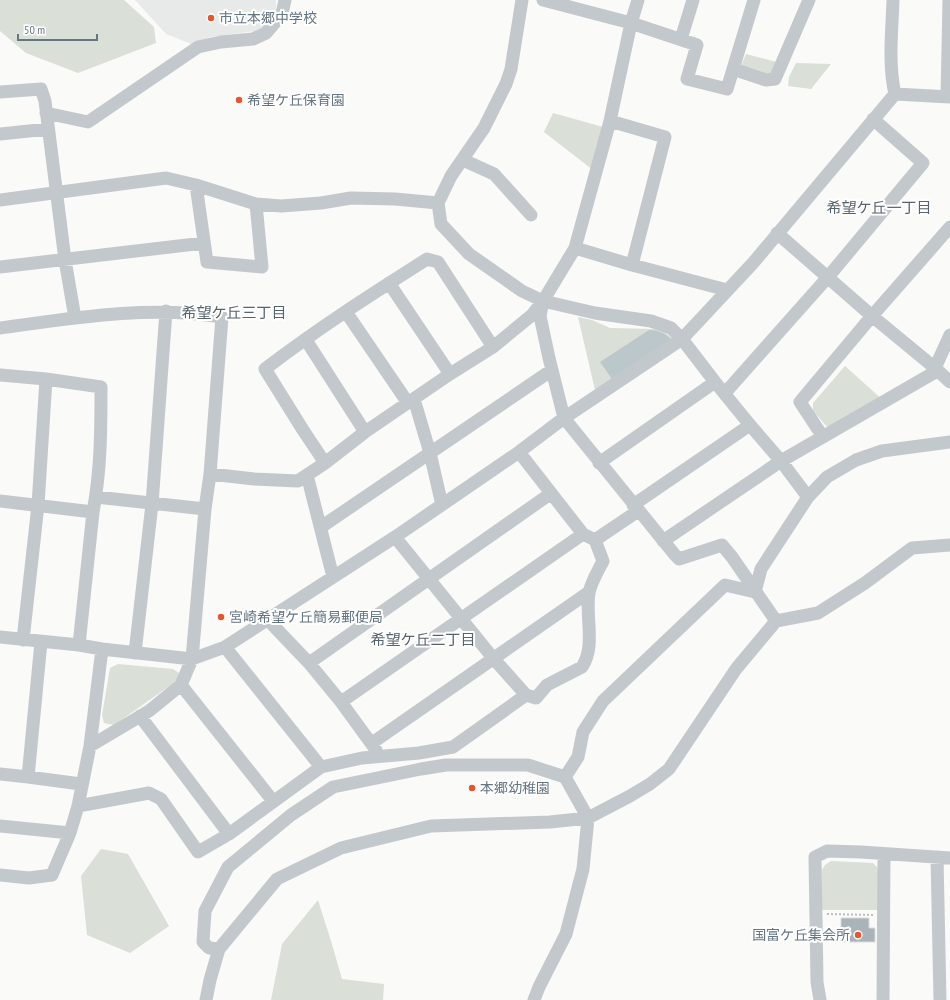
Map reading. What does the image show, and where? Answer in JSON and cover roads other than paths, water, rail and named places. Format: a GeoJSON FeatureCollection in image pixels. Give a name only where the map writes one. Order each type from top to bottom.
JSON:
{"type":"FeatureCollection","features":[{"type":"Feature","properties":{"kind":"street"},"geometry":{"type":"LineString","coordinates":[[46,113],[88,122],[198,47],[221,42],[253,39],[266,33],[282,14],[285,0]]}},
{"type":"Feature","properties":{"kind":"street"},"geometry":{"type":"LineString","coordinates":[[522,0],[509,77],[484,128],[451,176],[438,203],[441,224],[469,254],[522,291],[543,301],[595,312],[651,321],[671,328],[682,339],[715,382],[781,461],[808,497]]}},
{"type":"Feature","properties":{"kind":"street"},"geometry":{"type":"LineString","coordinates":[[543,0],[584,5],[631,24],[697,44],[687,79],[727,89],[754,0]]}},
{"type":"Feature","properties":{"kind":"street"},"geometry":{"type":"LineString","coordinates":[[210,474],[254,479],[298,481],[325,463],[365,432],[450,374],[493,347],[532,315],[543,301],[576,248],[610,121],[631,24],[638,0]]}},
{"type":"Feature","properties":{"kind":"street"},"geometry":{"type":"LineString","coordinates":[[681,39],[693,0]]}},
{"type":"Feature","properties":{"kind":"street"},"geometry":{"type":"LineString","coordinates":[[734,69],[766,80],[775,79],[809,0]]}},
{"type":"Feature","properties":{"kind":"street"},"geometry":{"type":"LineString","coordinates":[[893,0],[891,62],[892,81],[895,94]]}},
{"type":"Feature","properties":{"kind":"street"},"geometry":{"type":"LineString","coordinates":[[895,94],[949,97],[949,0]]}},
{"type":"Feature","properties":{"kind":"street"},"geometry":{"type":"LineString","coordinates":[[0,92],[41,89],[45,101],[56,193],[74,318]]}},
{"type":"Feature","properties":{"kind":"street"},"geometry":{"type":"LineString","coordinates":[[0,637],[79,645],[102,650],[192,659],[225,647],[395,537],[519,452],[564,418],[682,339],[753,263],[873,118],[895,94]]}},
{"type":"Feature","properties":{"kind":"street"},"geometry":{"type":"LineString","coordinates":[[724,393],[828,277],[923,162],[873,118]]}},
{"type":"Feature","properties":{"kind":"street"},"geometry":{"type":"LineString","coordinates":[[610,121],[665,137],[632,265]]}},
{"type":"Feature","properties":{"kind":"street"},"geometry":{"type":"LineString","coordinates":[[0,134],[48,129]]}},
{"type":"Feature","properties":{"kind":"street"},"geometry":{"type":"LineString","coordinates":[[463,160],[494,174],[531,215]]}},
{"type":"Feature","properties":{"kind":"street"},"geometry":{"type":"LineString","coordinates":[[0,200],[56,193],[95,186],[166,178],[196,185],[256,204],[281,206],[321,203],[351,198],[395,199],[438,203]]}},
{"type":"Feature","properties":{"kind":"street"},"geometry":{"type":"LineString","coordinates":[[196,185],[207,262],[262,267],[256,204]]}},
{"type":"Feature","properties":{"kind":"street"},"geometry":{"type":"LineString","coordinates":[[823,437],[800,402],[872,316],[950,227]]}},
{"type":"Feature","properties":{"kind":"street"},"geometry":{"type":"LineString","coordinates":[[777,233],[950,382]]}},
{"type":"Feature","properties":{"kind":"street"},"geometry":{"type":"LineString","coordinates":[[0,267],[204,242]]}},
{"type":"Feature","properties":{"kind":"street"},"geometry":{"type":"LineString","coordinates":[[576,248],[632,265],[727,290]]}},
{"type":"Feature","properties":{"kind":"street"},"geometry":{"type":"LineString","coordinates":[[325,463],[265,369],[346,312],[427,259],[438,262],[493,347]]}},
{"type":"Feature","properties":{"kind":"street"},"geometry":{"type":"LineString","coordinates":[[389,283],[450,374]]}},
{"type":"Feature","properties":{"kind":"street"},"geometry":{"type":"LineString","coordinates":[[543,301],[540,316],[564,418],[675,555],[680,558],[722,545],[732,557],[776,621]]}},
{"type":"Feature","properties":{"kind":"street"},"geometry":{"type":"LineString","coordinates":[[135,653],[152,504],[166,311]]}},
{"type":"Feature","properties":{"kind":"street"},"geometry":{"type":"LineString","coordinates":[[0,328],[74,318],[166,311],[222,317],[210,474],[205,509],[192,659],[181,685],[149,711],[90,746]]}},
{"type":"Feature","properties":{"kind":"street"},"geometry":{"type":"LineString","coordinates":[[346,312],[411,401],[430,453],[442,505]]}},
{"type":"Feature","properties":{"kind":"street"},"geometry":{"type":"LineString","coordinates":[[663,541],[781,461],[936,369],[950,335]]}},
{"type":"Feature","properties":{"kind":"street"},"geometry":{"type":"LineString","coordinates":[[306,340],[365,432]]}},
{"type":"Feature","properties":{"kind":"street"},"geometry":{"type":"LineString","coordinates":[[321,527],[552,370]]}},
{"type":"Feature","properties":{"kind":"street"},"geometry":{"type":"LineString","coordinates":[[0,375],[46,379],[101,387],[100,452],[96,497],[92,512],[79,645]]}},
{"type":"Feature","properties":{"kind":"street"},"geometry":{"type":"LineString","coordinates":[[23,640],[38,505],[46,379]]}},
{"type":"Feature","properties":{"kind":"street"},"geometry":{"type":"LineString","coordinates":[[599,463],[715,382]]}},
{"type":"Feature","properties":{"kind":"street"},"geometry":{"type":"LineString","coordinates":[[595,540],[636,508],[750,425]]}},
{"type":"Feature","properties":{"kind":"street"},"geometry":{"type":"LineString","coordinates":[[755,592],[761,569],[808,497],[827,477],[856,460],[882,451],[924,445],[939,445],[950,442]]}},
{"type":"Feature","properties":{"kind":"street"},"geometry":{"type":"LineString","coordinates":[[395,537],[493,658],[526,695],[536,698],[547,685],[584,665],[589,648],[589,592],[603,561],[595,540],[583,534],[550,494],[519,452]]}},
{"type":"Feature","properties":{"kind":"street"},"geometry":{"type":"LineString","coordinates":[[307,475],[333,577]]}},
{"type":"Feature","properties":{"kind":"street"},"geometry":{"type":"LineString","coordinates":[[309,663],[550,494]]}},
{"type":"Feature","properties":{"kind":"street"},"geometry":{"type":"LineString","coordinates":[[96,497],[205,509]]}},
{"type":"Feature","properties":{"kind":"street"},"geometry":{"type":"LineString","coordinates":[[0,501],[92,512]]}},
{"type":"Feature","properties":{"kind":"street"},"geometry":{"type":"LineString","coordinates":[[341,702],[583,534]]}},
{"type":"Feature","properties":{"kind":"street"},"geometry":{"type":"LineString","coordinates":[[206,1000],[219,949],[277,879],[341,848],[431,826],[550,822],[588,818],[637,792],[669,769],[736,669],[776,621],[818,612],[865,583],[912,548],[950,545]]}},
{"type":"Feature","properties":{"kind":"street"},"geometry":{"type":"LineString","coordinates":[[565,777],[578,757],[583,732],[603,701],[725,585],[755,592]]}},
{"type":"Feature","properties":{"kind":"street"},"geometry":{"type":"LineString","coordinates":[[372,743],[589,592]]}},
{"type":"Feature","properties":{"kind":"street"},"geometry":{"type":"LineString","coordinates":[[268,620],[309,663],[341,702],[380,756]]}},
{"type":"Feature","properties":{"kind":"street"},"geometry":{"type":"LineString","coordinates":[[28,777],[41,642]]}},
{"type":"Feature","properties":{"kind":"street"},"geometry":{"type":"LineString","coordinates":[[225,647],[321,767]]}},
{"type":"Feature","properties":{"kind":"street"},"geometry":{"type":"LineString","coordinates":[[0,875],[29,878],[52,875],[70,833],[78,806],[81,784],[90,746],[102,650]]}},
{"type":"Feature","properties":{"kind":"street"},"geometry":{"type":"LineString","coordinates":[[181,685],[273,801]]}},
{"type":"Feature","properties":{"kind":"street"},"geometry":{"type":"LineString","coordinates":[[78,806],[149,793],[161,799],[198,852],[229,834],[321,767],[340,762],[380,756],[419,753],[454,747],[526,695]]}},
{"type":"Feature","properties":{"kind":"street"},"geometry":{"type":"LineString","coordinates":[[140,716],[229,834]]}},
{"type":"Feature","properties":{"kind":"street"},"geometry":{"type":"LineString","coordinates":[[219,949],[209,948],[202,942],[205,911],[228,867],[291,815],[333,788],[446,765],[528,764],[565,777],[588,818],[583,869],[566,934],[534,1000]]}},
{"type":"Feature","properties":{"kind":"street"},"geometry":{"type":"LineString","coordinates":[[0,774],[81,784]]}},
{"type":"Feature","properties":{"kind":"street"},"geometry":{"type":"LineString","coordinates":[[0,826],[70,833]]}},
{"type":"Feature","properties":{"kind":"street"},"geometry":{"type":"LineString","coordinates":[[820,1000],[817,982],[815,857],[827,851],[944,858],[940,1000]]}},
{"type":"Feature","properties":{"kind":"street"},"geometry":{"type":"LineString","coordinates":[[883,1000],[884,854]]}},
{"type":"Feature","properties":{"kind":"place","name":"市立本郷中学校"},"geometry":{"type":"Point","coordinates":[211,18]}},
{"type":"Feature","properties":{"kind":"place","name":"希望ケ丘保育園"},"geometry":{"type":"Point","coordinates":[239,100]}},
{"type":"Feature","properties":{"kind":"place","name":"宮崎希望ケ丘簡易郵便局"},"geometry":{"type":"Point","coordinates":[221,617]}},
{"type":"Feature","properties":{"kind":"place","name":"本郷幼稚園"},"geometry":{"type":"Point","coordinates":[472,788]}},
{"type":"Feature","properties":{"kind":"place","name":"国富ケ丘集会所"},"geometry":{"type":"Point","coordinates":[858,935]}},
{"type":"Feature","properties":{"kind":"district","name":"希望ケ丘一丁目"},"geometry":{"type":"Point","coordinates":[879,207]}},
{"type":"Feature","properties":{"kind":"district","name":"希望ケ丘三丁目"},"geometry":{"type":"Point","coordinates":[234,312]}},
{"type":"Feature","properties":{"kind":"district","name":"希望ケ丘二丁目"},"geometry":{"type":"Point","coordinates":[423,639]}}]}
